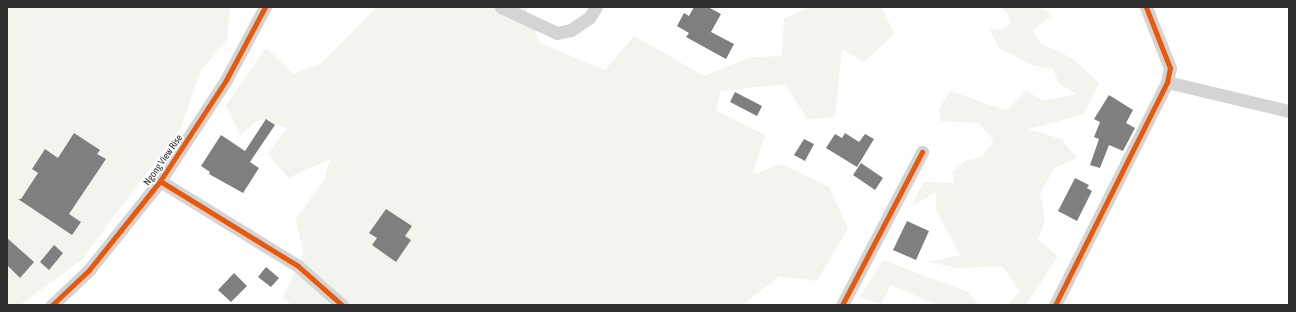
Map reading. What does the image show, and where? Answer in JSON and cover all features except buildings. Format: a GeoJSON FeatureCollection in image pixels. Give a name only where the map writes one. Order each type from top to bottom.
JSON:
{"type":"FeatureCollection","features":[{"type":"Feature","properties":{"kind":"street","name":"Ngong View Rise"},"geometry":{"type":"LineString","coordinates":[[52,305],[89,270],[160,181],[226,80],[265,7]]}},
{"type":"Feature","properties":{"kind":"street"},"geometry":{"type":"LineString","coordinates":[[502,7],[557,33],[571,30],[589,18],[596,7]]}},
{"type":"Feature","properties":{"kind":"street"},"geometry":{"type":"LineString","coordinates":[[1055,305],[1167,82],[1170,68],[1146,7]]}},
{"type":"Feature","properties":{"kind":"street"},"geometry":{"type":"LineString","coordinates":[[1167,82],[1289,111]]}},
{"type":"Feature","properties":{"kind":"street"},"geometry":{"type":"LineString","coordinates":[[842,305],[922,152]]}},
{"type":"Feature","properties":{"kind":"street"},"geometry":{"type":"LineString","coordinates":[[160,181],[298,266],[342,305]]}},
{"type":"Feature","properties":{"kind":"shaded area"},"geometry":{"type":"Polygon","coordinates":[[[7,7],[230,7],[227,40],[201,70],[181,127],[82,259],[20,305],[7,305],[7,7]]]}},
{"type":"Feature","properties":{"kind":"shaded area"},"geometry":{"type":"Polygon","coordinates":[[[377,7],[526,7],[540,43],[605,70],[634,36],[704,76],[751,57],[782,56],[784,18],[811,7],[882,7],[894,34],[864,62],[842,49],[835,116],[808,120],[785,84],[720,91],[716,111],[765,135],[752,175],[781,164],[829,187],[848,228],[817,281],[779,276],[743,305],[292,305],[283,298],[303,254],[296,219],[324,180],[330,159],[288,178],[268,154],[287,128],[259,119],[240,135],[226,105],[266,48],[294,74],[322,63],[377,7]]]}},
{"type":"Feature","properties":{"kind":"shaded area"},"geometry":{"type":"Polygon","coordinates":[[[1001,7],[1041,7],[1052,15],[1033,30],[1041,44],[1072,58],[1099,83],[1084,114],[1028,129],[1061,139],[1077,158],[1054,168],[1040,194],[1045,219],[1038,240],[1058,256],[1026,305],[1008,305],[1020,291],[1002,266],[958,268],[928,262],[960,255],[936,209],[936,192],[912,206],[923,182],[954,183],[953,172],[965,161],[982,157],[994,141],[979,123],[941,121],[939,108],[951,91],[1006,111],[1026,91],[1044,101],[1076,94],[1059,83],[1053,69],[1032,65],[999,48],[990,30],[1002,29],[1011,23],[1007,12],[1001,7]]]}},
{"type":"Feature","properties":{"kind":"shaded area"},"geometry":{"type":"Polygon","coordinates":[[[883,260],[968,292],[979,305],[937,305],[891,285],[881,304],[860,297],[883,260]]]}},
{"type":"Feature","properties":{"kind":"cycle path"},"geometry":{"type":"LineString","coordinates":[[52,305],[89,270],[160,181],[226,80],[265,7]]}},
{"type":"Feature","properties":{"kind":"cycle path"},"geometry":{"type":"LineString","coordinates":[[1055,305],[1167,82],[1170,68],[1146,7]]}},
{"type":"Feature","properties":{"kind":"cycle path"},"geometry":{"type":"LineString","coordinates":[[842,305],[922,152]]}},
{"type":"Feature","properties":{"kind":"cycle path"},"geometry":{"type":"LineString","coordinates":[[160,181],[298,266],[342,305]]}}]}
